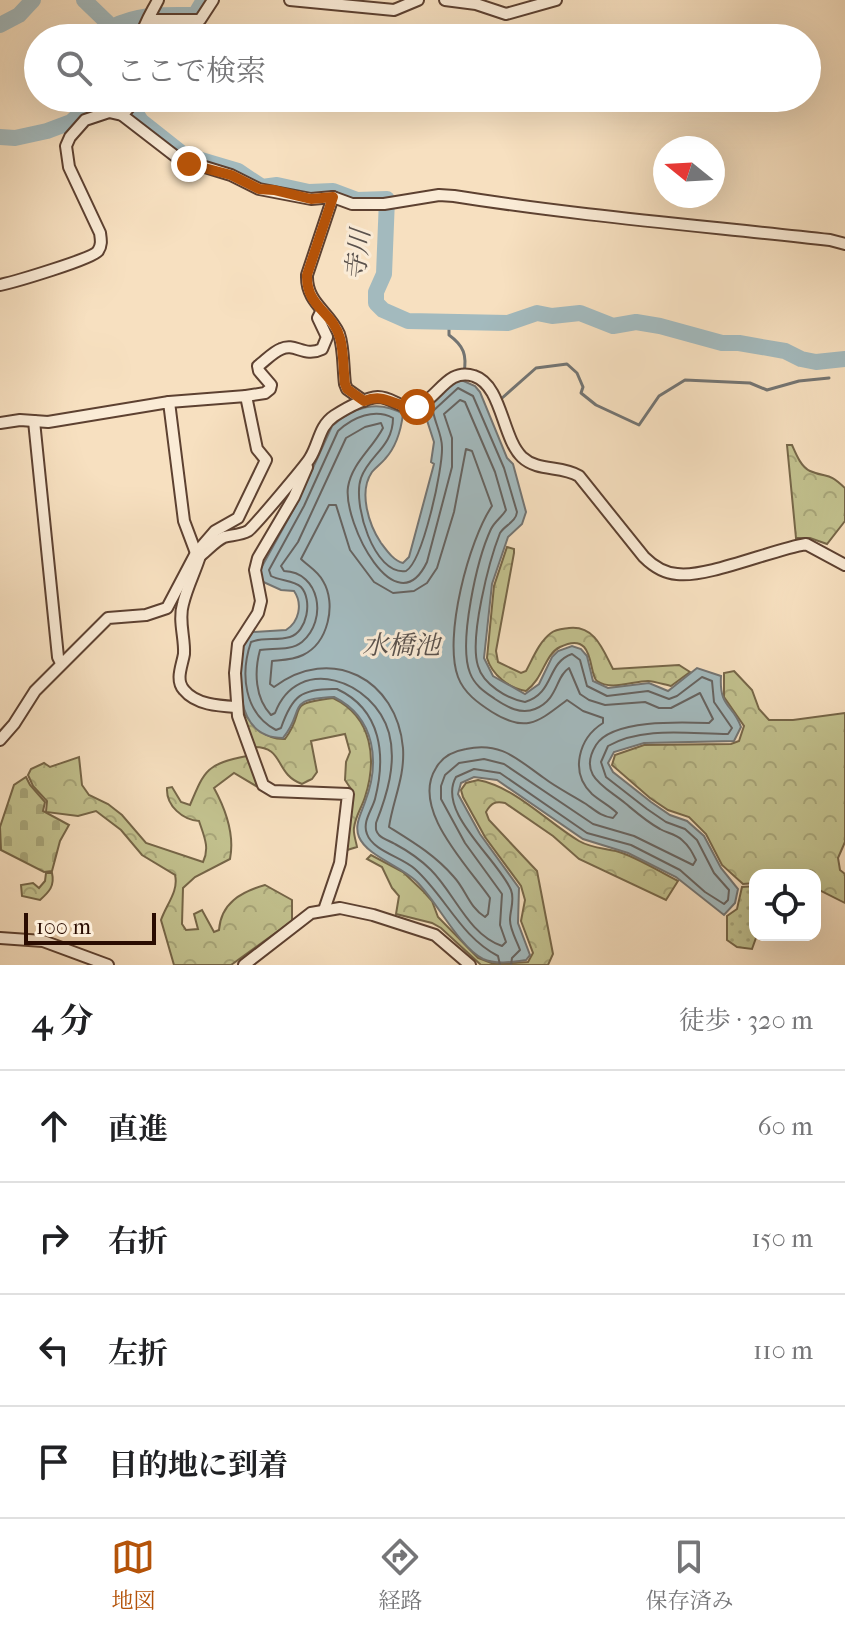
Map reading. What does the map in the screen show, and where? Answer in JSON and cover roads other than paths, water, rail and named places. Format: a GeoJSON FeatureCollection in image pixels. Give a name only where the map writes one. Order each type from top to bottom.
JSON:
{"type":"FeatureCollection","features":[{"type":"Feature","properties":{"kind":"street"},"geometry":{"type":"LineString","coordinates":[[145,24],[158,0]]}},
{"type":"Feature","properties":{"kind":"street"},"geometry":{"type":"LineString","coordinates":[[151,16],[200,20],[213,0]]}},
{"type":"Feature","properties":{"kind":"street"},"geometry":{"type":"LineString","coordinates":[[290,0],[394,10],[418,0]]}},
{"type":"Feature","properties":{"kind":"street"},"geometry":{"type":"LineString","coordinates":[[445,0],[476,4],[506,14],[556,0]]}},
{"type":"Feature","properties":{"kind":"street"},"geometry":{"type":"LineString","coordinates":[[0,285],[89,258],[99,250],[102,243],[100,233],[69,167],[66,146],[85,120],[109,112]]}},
{"type":"Feature","properties":{"kind":"street"},"geometry":{"type":"LineString","coordinates":[[133,112],[164,148],[189,164],[231,175],[259,189],[311,199],[333,197],[352,204],[386,204],[439,195],[454,196],[543,210],[707,226],[845,244]]}},
{"type":"Feature","properties":{"kind":"street"},"geometry":{"type":"LineString","coordinates":[[333,197],[307,275],[309,295],[340,337],[347,389],[364,401]]}},
{"type":"Feature","properties":{"kind":"street"},"geometry":{"type":"LineString","coordinates":[[0,423],[20,420],[48,422],[169,402],[265,393],[271,385],[258,366],[281,349],[291,348],[307,353],[322,349],[327,337],[318,318],[321,312]]}},
{"type":"Feature","properties":{"kind":"street"},"geometry":{"type":"LineString","coordinates":[[324,910],[340,863],[348,794],[268,789],[263,785],[237,707],[235,673],[238,644],[258,613],[261,601],[255,570],[258,558],[294,497],[326,423],[333,417],[364,401],[381,397],[408,407],[417,407],[448,380],[472,375],[485,382],[520,455],[539,466],[562,469],[579,476],[644,557],[657,567],[673,574],[695,573],[806,544],[845,565]]}},
{"type":"Feature","properties":{"kind":"street"},"geometry":{"type":"LineString","coordinates":[[0,740],[35,691],[108,618],[146,615],[167,608],[215,531],[238,518],[266,460],[257,449],[246,396]]}},
{"type":"Feature","properties":{"kind":"street"},"geometry":{"type":"LineString","coordinates":[[169,402],[184,521],[198,554],[181,612],[184,652],[180,685],[190,696],[219,706],[237,707]]}},
{"type":"Feature","properties":{"kind":"street"},"geometry":{"type":"LineString","coordinates":[[34,421],[61,663]]}},
{"type":"Feature","properties":{"kind":"street"},"geometry":{"type":"LineString","coordinates":[[198,554],[222,538],[249,531],[309,461]]}},
{"type":"Feature","properties":{"kind":"street"},"geometry":{"type":"LineString","coordinates":[[244,965],[311,913],[340,908],[416,927],[435,935],[470,965]]}},
{"type":"Feature","properties":{"kind":"street"},"geometry":{"type":"LineString","coordinates":[[0,938],[43,941],[108,965]]}},
{"type":"Feature","properties":{"kind":"water","name":"水橋池"},"geometry":{"type":"Polygon","coordinates":[[[459,379],[475,386],[480,392],[507,458],[513,464],[526,512],[522,524],[508,537],[492,584],[484,658],[493,676],[525,694],[539,684],[552,657],[572,646],[581,649],[587,656],[593,681],[608,688],[649,683],[668,691],[697,668],[721,676],[724,700],[741,727],[734,741],[644,743],[614,752],[608,763],[613,772],[651,802],[670,815],[687,821],[704,836],[721,868],[738,889],[735,903],[724,915],[676,877],[628,853],[583,839],[497,780],[474,777],[461,783],[458,794],[480,834],[519,888],[518,923],[530,955],[526,960],[510,962],[483,959],[456,934],[416,881],[369,850],[359,837],[358,824],[370,787],[373,757],[371,743],[359,717],[334,697],[308,700],[298,708],[283,738],[266,735],[254,727],[246,715],[240,684],[243,637],[252,632],[286,630],[297,618],[299,607],[294,591],[281,590],[259,580],[262,578],[260,570],[297,503],[332,426],[348,414],[366,407],[384,407],[403,414],[393,449],[368,480],[366,499],[369,518],[381,543],[403,563],[409,557],[434,464],[431,462],[434,442],[423,408],[459,379]]]}},
{"type":"Feature","properties":{"kind":"waterway"},"geometry":{"type":"LineString","coordinates":[[0,25],[19,15],[33,0]]}},
{"type":"Feature","properties":{"kind":"waterway"},"geometry":{"type":"LineString","coordinates":[[84,0],[109,24]]}},
{"type":"Feature","properties":{"kind":"waterway"},"geometry":{"type":"LineString","coordinates":[[119,24],[143,17],[195,15],[204,0]]}},
{"type":"Feature","properties":{"kind":"waterway","name":"寺川"},"geometry":{"type":"LineString","coordinates":[[0,137],[15,138],[47,131],[71,122],[82,112]]}},
{"type":"Feature","properties":{"kind":"waterway","name":"寺川"},"geometry":{"type":"LineString","coordinates":[[135,112],[141,121],[184,155],[238,171],[262,187],[277,185],[309,192],[333,191],[357,200],[387,199],[384,274],[376,292],[376,303],[383,310],[408,321],[508,323],[537,313],[552,316],[580,313],[613,326],[636,322],[660,326],[722,343],[785,351],[816,362],[845,359]]}},
{"type":"Feature","properties":{"kind":"waterway"},"geometry":{"type":"LineString","coordinates":[[449,321],[449,335],[463,351],[464,373]]}},
{"type":"Feature","properties":{"kind":"waterway"},"geometry":{"type":"LineString","coordinates":[[501,399],[536,368],[567,364],[577,373],[583,387],[581,393],[596,405],[639,425],[659,396],[685,380],[750,383],[767,390],[799,381],[829,378]]}}]}
